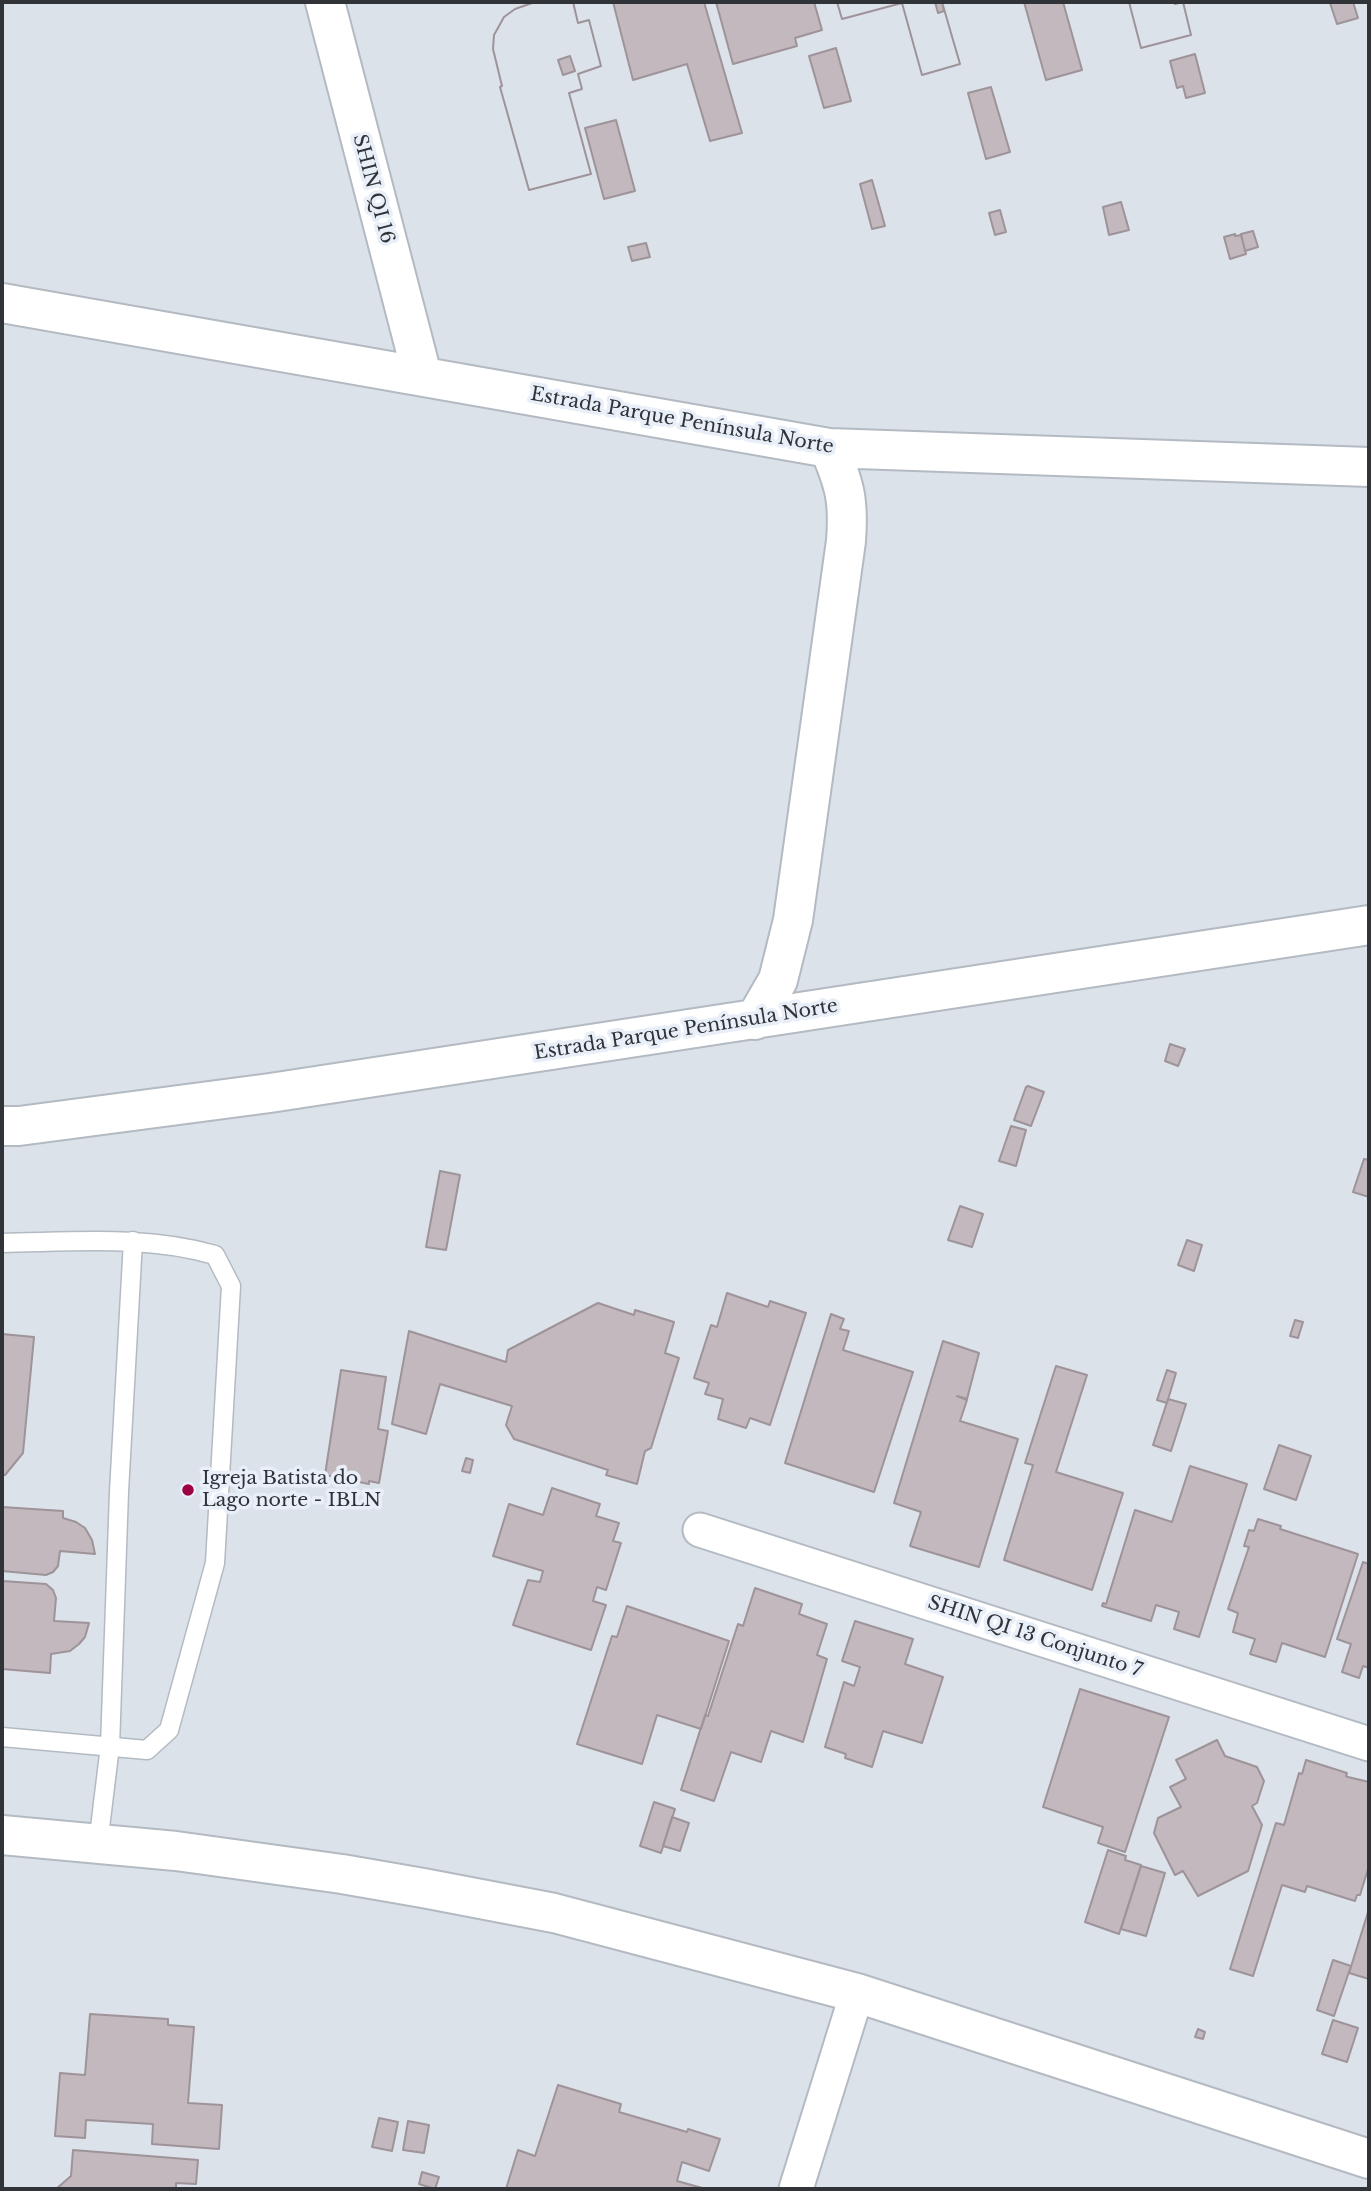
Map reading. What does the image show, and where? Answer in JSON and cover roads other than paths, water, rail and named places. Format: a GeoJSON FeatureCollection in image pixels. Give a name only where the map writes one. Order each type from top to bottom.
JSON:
{"type":"FeatureCollection","features":[{"type":"Feature","properties":{"kind":"main road","name":"SHIN QI 16"},"geometry":{"type":"LineString","coordinates":[[328,2],[422,375]]}},
{"type":"Feature","properties":{"kind":"main road","name":"Estrada Parque Península Norte"},"geometry":{"type":"LineString","coordinates":[[2,303],[829,448],[1369,467]]}},
{"type":"Feature","properties":{"kind":"main road"},"geometry":{"type":"LineString","coordinates":[[755,1020],[778,981],[793,920],[846,541],[849,509],[841,477],[829,448]]}},
{"type":"Feature","properties":{"kind":"main road","name":"Estrada Parque Península Norte"},"geometry":{"type":"LineString","coordinates":[[7,1127],[270,1093],[1369,925]]}},
{"type":"Feature","properties":{"kind":"main road"},"geometry":{"type":"LineString","coordinates":[[2,1835],[204,1855],[423,1888],[554,1913],[857,1993],[1369,2159]]}},
{"type":"Feature","properties":{"kind":"street","name":"SHIN QI 13 Conjunto 7"},"geometry":{"type":"LineString","coordinates":[[700,1530],[1369,1744]]}},
{"type":"Feature","properties":{"kind":"street"},"geometry":{"type":"LineString","coordinates":[[796,2189],[857,1993]]}},
{"type":"Feature","properties":{"kind":"lane"},"geometry":{"type":"LineString","coordinates":[[2,1243],[133,1241],[185,1246],[215,1255],[231,1286],[215,1563],[169,1730],[147,1750],[2,1737]]}},
{"type":"Feature","properties":{"kind":"lane"},"geometry":{"type":"LineString","coordinates":[[98,1844],[110,1746],[119,1492],[133,1241]]}},
{"type":"Feature","properties":{"kind":"place","name":"Igreja Batista do Lago norte - IBLN"},"geometry":{"type":"Point","coordinates":[188,1490]}}]}
